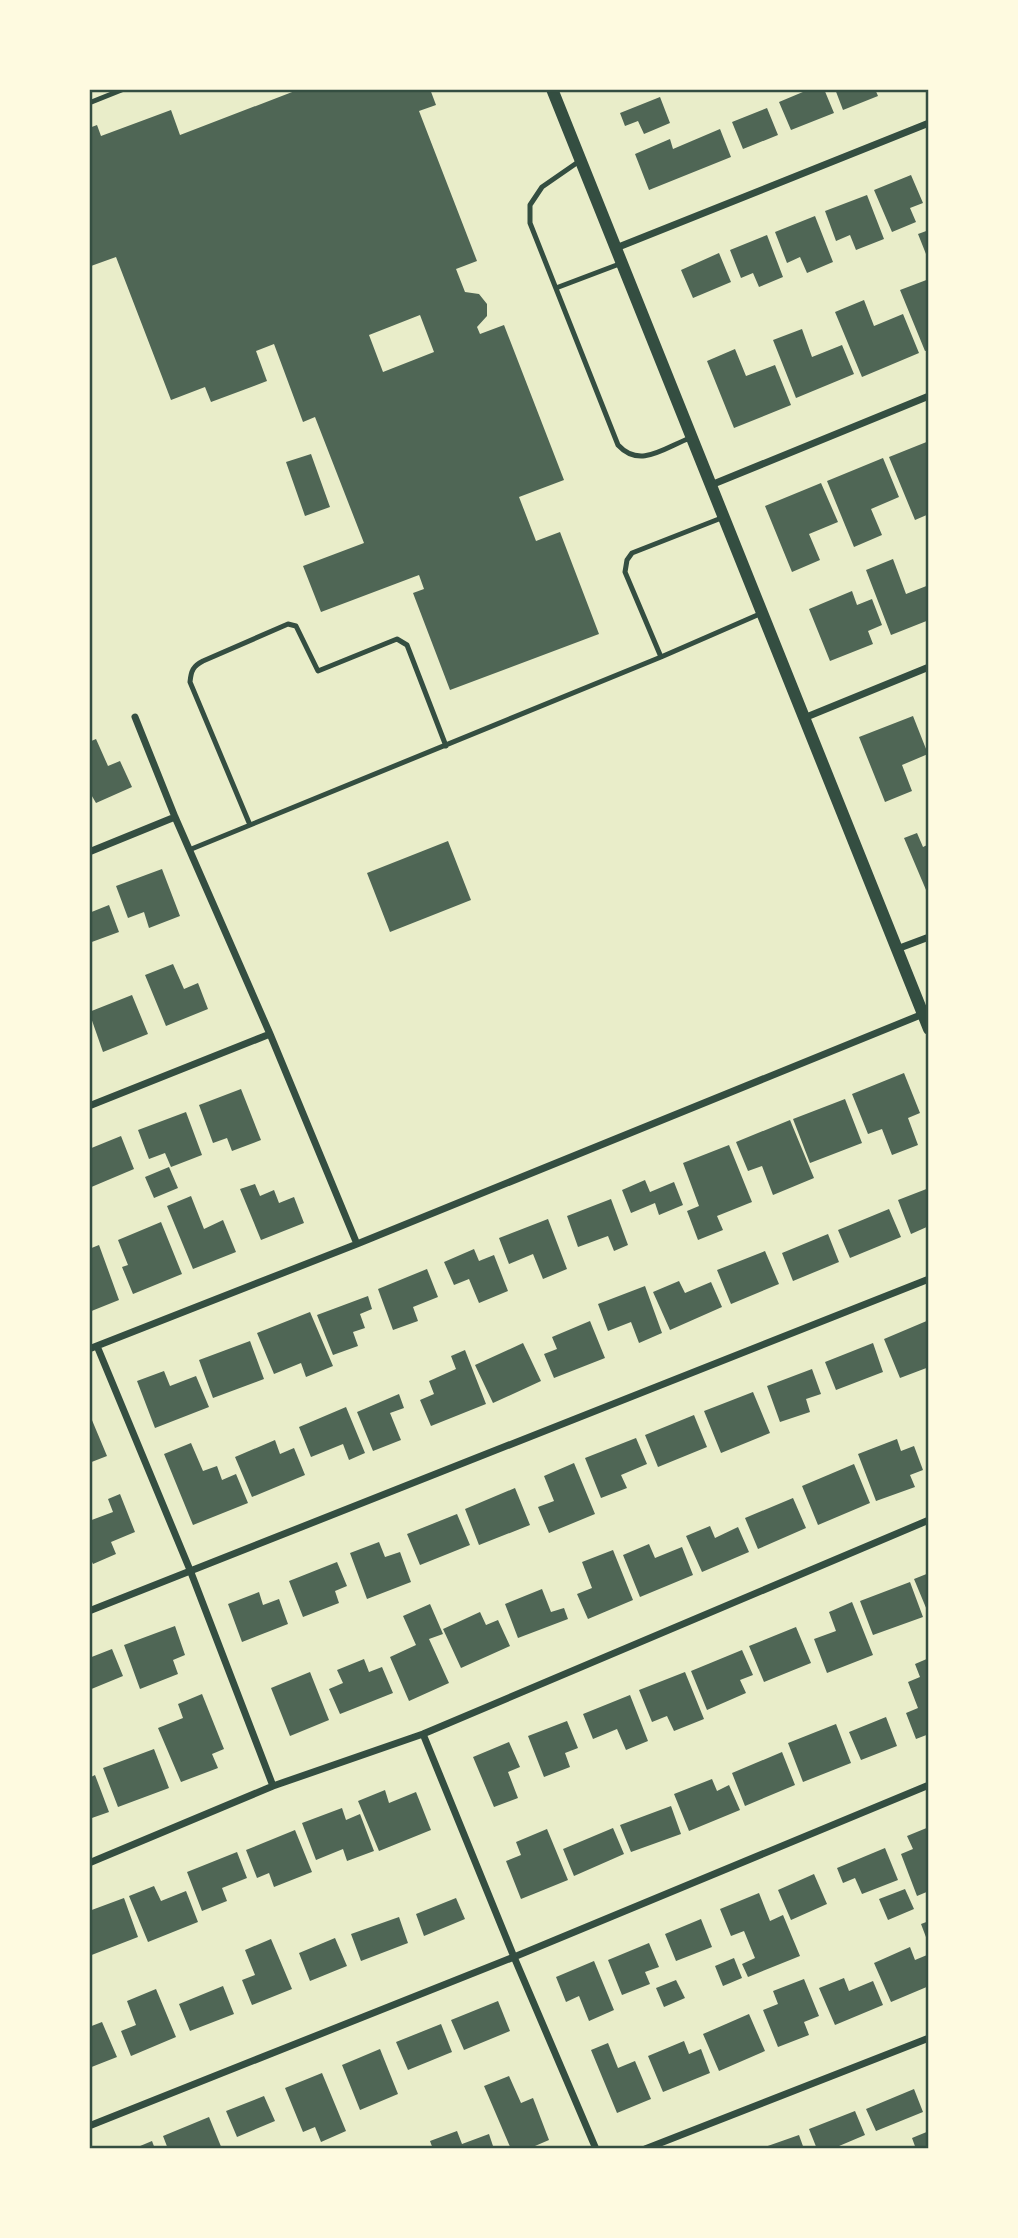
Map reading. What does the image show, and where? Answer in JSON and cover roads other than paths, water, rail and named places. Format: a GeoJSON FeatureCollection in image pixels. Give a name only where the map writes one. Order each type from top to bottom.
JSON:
{"type":"FeatureCollection","features":[{"type":"Feature","properties":{"kind":"street"},"geometry":{"type":"LineString","coordinates":[[552,89],[929,1029]]}},
{"type":"Feature","properties":{"kind":"street"},"geometry":{"type":"LineString","coordinates":[[616,248],[929,123]]}},
{"type":"Feature","properties":{"kind":"street"},"geometry":{"type":"LineString","coordinates":[[711,485],[929,396]]}},
{"type":"Feature","properties":{"kind":"street"},"geometry":{"type":"LineString","coordinates":[[804,718],[929,667]]}},
{"type":"Feature","properties":{"kind":"street"},"geometry":{"type":"LineString","coordinates":[[135,717],[357,1244]]}},
{"type":"Feature","properties":{"kind":"street"},"geometry":{"type":"LineString","coordinates":[[89,852],[175,817]]}},
{"type":"Feature","properties":{"kind":"street"},"geometry":{"type":"LineString","coordinates":[[897,949],[929,937]]}},
{"type":"Feature","properties":{"kind":"street"},"geometry":{"type":"LineString","coordinates":[[272,1786],[190,1570],[93,1348],[923,1014]]}},
{"type":"Feature","properties":{"kind":"street"},"geometry":{"type":"LineString","coordinates":[[89,1106],[270,1034]]}},
{"type":"Feature","properties":{"kind":"street"},"geometry":{"type":"LineString","coordinates":[[89,1611],[929,1279]]}},
{"type":"Feature","properties":{"kind":"street"},"geometry":{"type":"LineString","coordinates":[[89,1863],[272,1786],[423,1734],[929,1520]]}},
{"type":"Feature","properties":{"kind":"street"},"geometry":{"type":"LineString","coordinates":[[423,1734],[596,2149]]}},
{"type":"Feature","properties":{"kind":"street"},"geometry":{"type":"LineString","coordinates":[[89,2126],[514,1957],[929,1785]]}},
{"type":"Feature","properties":{"kind":"street"},"geometry":{"type":"LineString","coordinates":[[645,2149],[929,2038]]}},
{"type":"Feature","properties":{"kind":"lane"},"geometry":{"type":"LineString","coordinates":[[89,103],[124,89]]}},
{"type":"Feature","properties":{"kind":"lane"},"geometry":{"type":"LineString","coordinates":[[581,160],[542,187],[530,205],[530,223],[618,445],[627,455],[640,458],[692,437]]}},
{"type":"Feature","properties":{"kind":"lane"},"geometry":{"type":"LineString","coordinates":[[556,288],[622,263]]}},
{"type":"Feature","properties":{"kind":"lane"},"geometry":{"type":"LineString","coordinates":[[661,657],[625,572],[627,560],[632,553],[724,517]]}},
{"type":"Feature","properties":{"kind":"lane"},"geometry":{"type":"LineString","coordinates":[[189,849],[446,746],[762,613]]}},
{"type":"Feature","properties":{"kind":"lane"},"geometry":{"type":"LineString","coordinates":[[250,825],[190,682],[191,672],[195,665],[203,661],[288,624],[296,626],[318,671],[397,639],[407,645],[446,746]]}}]}
